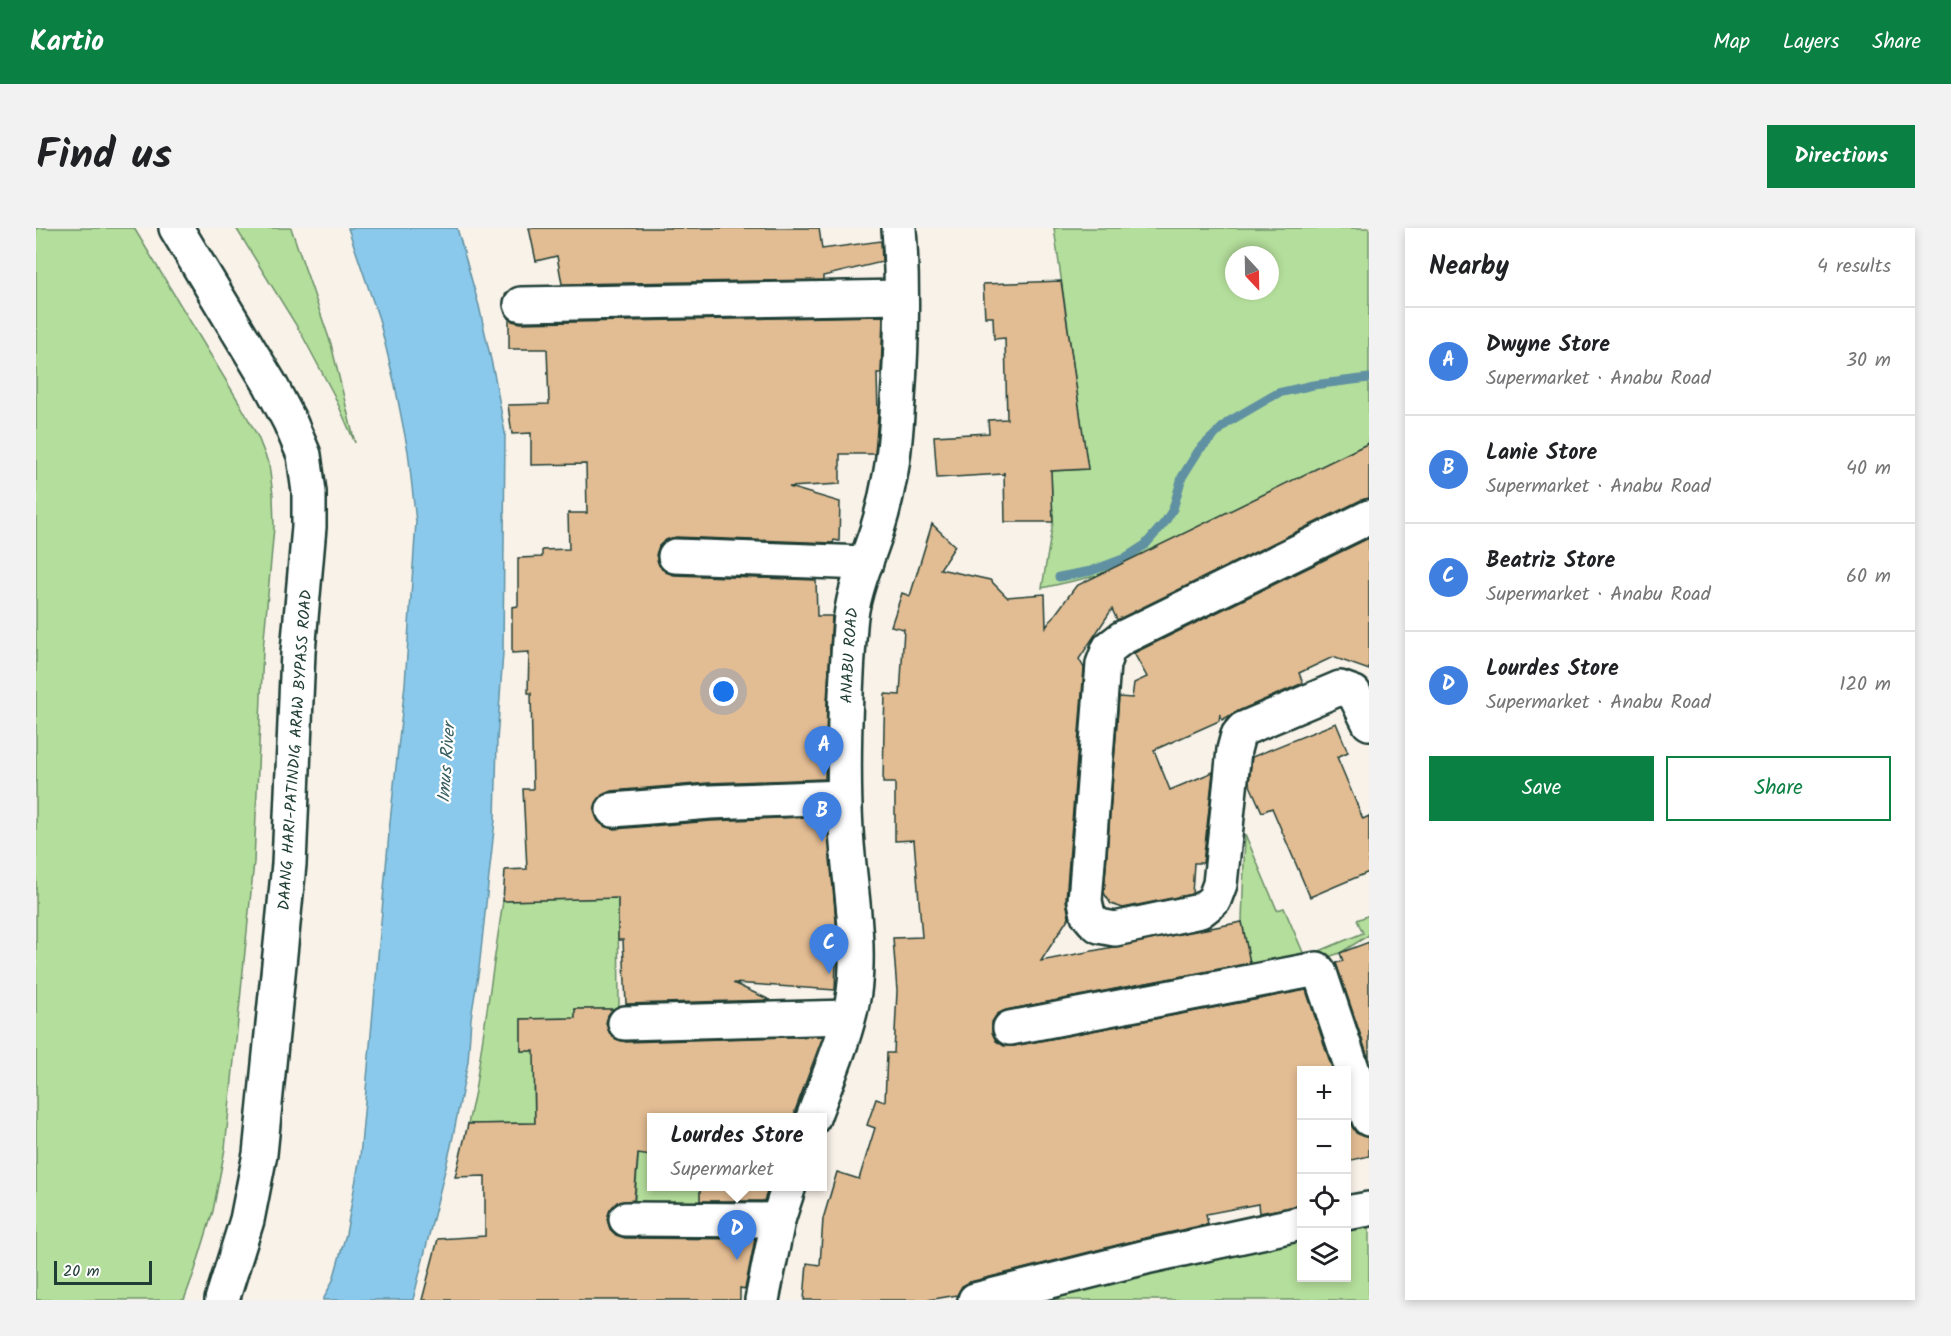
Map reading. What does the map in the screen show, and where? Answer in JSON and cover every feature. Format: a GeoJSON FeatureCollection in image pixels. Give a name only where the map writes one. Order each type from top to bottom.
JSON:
{"type":"FeatureCollection","features":[{"type":"Feature","properties":{"kind":"street","name":"DAANG HARI-PATINDIG ARAW BYPASS ROAD"},"geometry":{"type":"LineString","coordinates":[[176,228],[270,384],[290,422],[304,455],[309,492],[308,539],[298,652],[289,864],[268,1084],[260,1154],[247,1220],[222,1300]]}},
{"type":"Feature","properties":{"kind":"street","name":"ANABU ROAD"},"geometry":{"type":"LineString","coordinates":[[815,1113],[848,1017],[856,971],[844,797],[843,737],[850,624],[858,589],[883,508],[894,452],[900,377],[899,228]]}},
{"type":"Feature","properties":{"kind":"street"},"geometry":{"type":"LineString","coordinates":[[521,303],[901,297]]}},
{"type":"Feature","properties":{"kind":"street"},"geometry":{"type":"LineString","coordinates":[[1369,517],[1122,638],[1109,648],[1103,664],[1085,900],[1093,921],[1099,926],[1115,929],[1200,911],[1214,900],[1220,884],[1233,750],[1238,735],[1243,729],[1340,688],[1354,693],[1369,723]]}},
{"type":"Feature","properties":{"kind":"street"},"geometry":{"type":"LineString","coordinates":[[675,556],[866,563]]}},
{"type":"Feature","properties":{"kind":"street"},"geometry":{"type":"LineString","coordinates":[[613,810],[710,802],[844,797]]}},
{"type":"Feature","properties":{"kind":"street"},"geometry":{"type":"LineString","coordinates":[[1010,1028],[1317,969],[1369,1119]]}},
{"type":"Feature","properties":{"kind":"street"},"geometry":{"type":"LineString","coordinates":[[625,1023],[848,1017]]}},
{"type":"Feature","properties":{"kind":"street"},"geometry":{"type":"LineString","coordinates":[[762,1300],[778,1220],[787,1191]]}},
{"type":"Feature","properties":{"kind":"street"},"geometry":{"type":"LineString","coordinates":[[1351,1213],[1369,1209]]}},
{"type":"Feature","properties":{"kind":"street"},"geometry":{"type":"LineString","coordinates":[[626,1220],[778,1220]]}},
{"type":"Feature","properties":{"kind":"street"},"geometry":{"type":"LineString","coordinates":[[975,1300],[1146,1257],[1297,1224]]}},
{"type":"Feature","properties":{"kind":"green space"},"geometry":{"type":"Polygon","coordinates":[[[36,228],[134,228],[239,402],[258,437],[269,465],[274,527],[263,650],[254,862],[225,1149],[213,1211],[184,1300],[36,1300],[36,228]]]}},
{"type":"Feature","properties":{"kind":"green space"},"geometry":{"type":"Polygon","coordinates":[[[236,228],[291,228],[331,344],[355,443],[334,395],[301,333],[236,228]]]}},
{"type":"Feature","properties":{"kind":"green space"},"geometry":{"type":"Polygon","coordinates":[[[1054,228],[1369,228],[1369,443],[1100,575],[1042,588],[1053,522],[1051,471],[1088,469],[1054,228]]]}},
{"type":"Feature","properties":{"kind":"green space"},"geometry":{"type":"Polygon","coordinates":[[[1245,834],[1277,910],[1284,908],[1305,957],[1363,933],[1357,920],[1369,915],[1369,935],[1340,953],[1322,959],[1252,974],[1242,921],[1245,834]]]}},
{"type":"Feature","properties":{"kind":"green space"},"geometry":{"type":"Polygon","coordinates":[[[618,898],[619,1009],[575,1009],[575,1018],[521,1019],[521,1051],[562,1051],[562,1087],[534,1088],[535,1123],[468,1124],[503,901],[618,898]]]}},
{"type":"Feature","properties":{"kind":"green space"},"geometry":{"type":"Polygon","coordinates":[[[639,1146],[647,1154],[647,1191],[772,1191],[763,1213],[634,1213],[639,1146]]]}},
{"type":"Feature","properties":{"kind":"green space"},"geometry":{"type":"Polygon","coordinates":[[[1369,1216],[1369,1300],[1001,1300],[1297,1231],[1297,1282],[1351,1282],[1351,1220],[1369,1216]]]}},
{"type":"Feature","properties":{"kind":"water","name":"Imus River"},"geometry":{"type":"Polygon","coordinates":[[[348,228],[457,228],[479,306],[505,433],[503,652],[495,820],[479,969],[471,1018],[468,1062],[451,1146],[413,1300],[323,1300],[333,1280],[346,1234],[360,1157],[390,822],[405,684],[416,522],[408,451],[395,385],[379,319],[348,228]]]}},
{"type":"Feature","properties":{"kind":"building"},"geometry":{"type":"Polygon","coordinates":[[[529,228],[819,228],[822,249],[881,241],[882,262],[823,276],[823,280],[562,284],[557,256],[536,261],[529,228]]]}},
{"type":"Feature","properties":{"kind":"building"},"geometry":{"type":"Polygon","coordinates":[[[1061,281],[1088,469],[1051,471],[1053,522],[1005,522],[1004,472],[1003,474],[937,478],[934,436],[989,433],[988,420],[1007,419],[1005,338],[994,339],[993,317],[985,317],[983,284],[1061,281]]]}},
{"type":"Feature","properties":{"kind":"building"},"geometry":{"type":"Polygon","coordinates":[[[883,316],[881,373],[877,373],[878,415],[875,454],[840,454],[840,484],[789,487],[840,502],[839,541],[834,540],[833,543],[676,537],[666,540],[659,546],[656,555],[659,565],[666,572],[674,575],[816,580],[817,616],[832,616],[825,779],[708,783],[611,791],[602,795],[594,811],[598,821],[606,827],[615,829],[711,821],[827,816],[837,933],[835,990],[733,983],[770,1000],[626,1004],[623,940],[618,940],[618,898],[503,901],[505,870],[527,869],[523,789],[533,789],[531,693],[528,693],[529,652],[512,653],[512,607],[518,606],[518,558],[542,557],[542,550],[569,549],[568,513],[587,513],[586,464],[531,465],[531,433],[512,434],[508,405],[549,404],[547,349],[509,349],[509,317],[512,321],[521,323],[883,316]]]}},
{"type":"Feature","properties":{"kind":"building"},"geometry":{"type":"Polygon","coordinates":[[[1369,443],[1369,498],[1117,620],[1112,609],[1079,659],[1084,668],[1066,900],[1069,917],[1041,961],[1242,922],[1250,963],[1006,1010],[997,1014],[992,1022],[992,1032],[996,1041],[1004,1046],[1014,1046],[1306,990],[1331,1066],[1297,1066],[1297,1206],[1259,1213],[1258,1204],[1206,1214],[1208,1224],[970,1282],[962,1286],[957,1295],[928,1300],[804,1300],[807,1263],[820,1265],[823,1219],[837,1172],[859,1179],[875,1128],[867,1125],[876,1099],[885,1102],[887,1053],[894,1053],[897,991],[893,938],[922,937],[914,840],[895,841],[895,783],[883,783],[885,694],[900,695],[904,629],[891,626],[902,593],[910,596],[932,524],[955,546],[940,569],[990,580],[1007,597],[1045,594],[1046,627],[1076,586],[1369,443]]]}},
{"type":"Feature","properties":{"kind":"building"},"geometry":{"type":"Polygon","coordinates":[[[1369,538],[1369,670],[1333,657],[1299,673],[1303,683],[1222,720],[1220,714],[1219,721],[1154,750],[1170,790],[1213,772],[1203,863],[1194,863],[1192,894],[1123,908],[1111,904],[1104,893],[1119,697],[1132,698],[1134,683],[1147,677],[1134,653],[1369,538]]]}},
{"type":"Feature","properties":{"kind":"building"},"geometry":{"type":"Polygon","coordinates":[[[1336,723],[1348,752],[1337,757],[1363,819],[1369,816],[1369,872],[1310,897],[1272,808],[1262,812],[1249,783],[1252,757],[1336,723]]]}},
{"type":"Feature","properties":{"kind":"building"},"geometry":{"type":"Polygon","coordinates":[[[1369,942],[1369,1060],[1336,963],[1343,961],[1340,953],[1369,942]]]}},
{"type":"Feature","properties":{"kind":"building"},"geometry":{"type":"Polygon","coordinates":[[[575,1009],[613,1009],[606,1023],[609,1032],[616,1039],[626,1042],[823,1036],[795,1113],[647,1113],[647,1155],[638,1154],[634,1200],[617,1202],[610,1210],[607,1219],[610,1229],[616,1235],[625,1238],[755,1239],[745,1289],[740,1288],[740,1300],[422,1300],[438,1239],[485,1236],[485,1176],[455,1177],[468,1124],[535,1123],[534,1051],[521,1051],[521,1019],[575,1018],[575,1009]]]}},
{"type":"Feature","properties":{"kind":"building"},"geometry":{"type":"Polygon","coordinates":[[[1351,1125],[1356,1133],[1369,1137],[1369,1156],[1351,1160],[1351,1125]]]}},
{"type":"Feature","properties":{"kind":"building"},"geometry":{"type":"Polygon","coordinates":[[[700,1191],[767,1191],[764,1201],[700,1201],[700,1191]]]}},
{"type":"Feature","properties":{"kind":"waterway"},"geometry":{"type":"LineString","coordinates":[[1059,577],[1091,571],[1123,559],[1145,545],[1173,509],[1182,477],[1199,450],[1228,422],[1278,393],[1313,385],[1369,378]]}},
{"type":"Feature","properties":{"kind":"place","name":"Dwyne Store"},"geometry":{"type":"Point","coordinates":[824,776]}},
{"type":"Feature","properties":{"kind":"place","name":"Lanie Store"},"geometry":{"type":"Point","coordinates":[822,842]}},
{"type":"Feature","properties":{"kind":"place","name":"Beatriz Store"},"geometry":{"type":"Point","coordinates":[829,974]}},
{"type":"Feature","properties":{"kind":"place","name":"Lourdes Store"},"geometry":{"type":"Point","coordinates":[737,1260]}}]}
